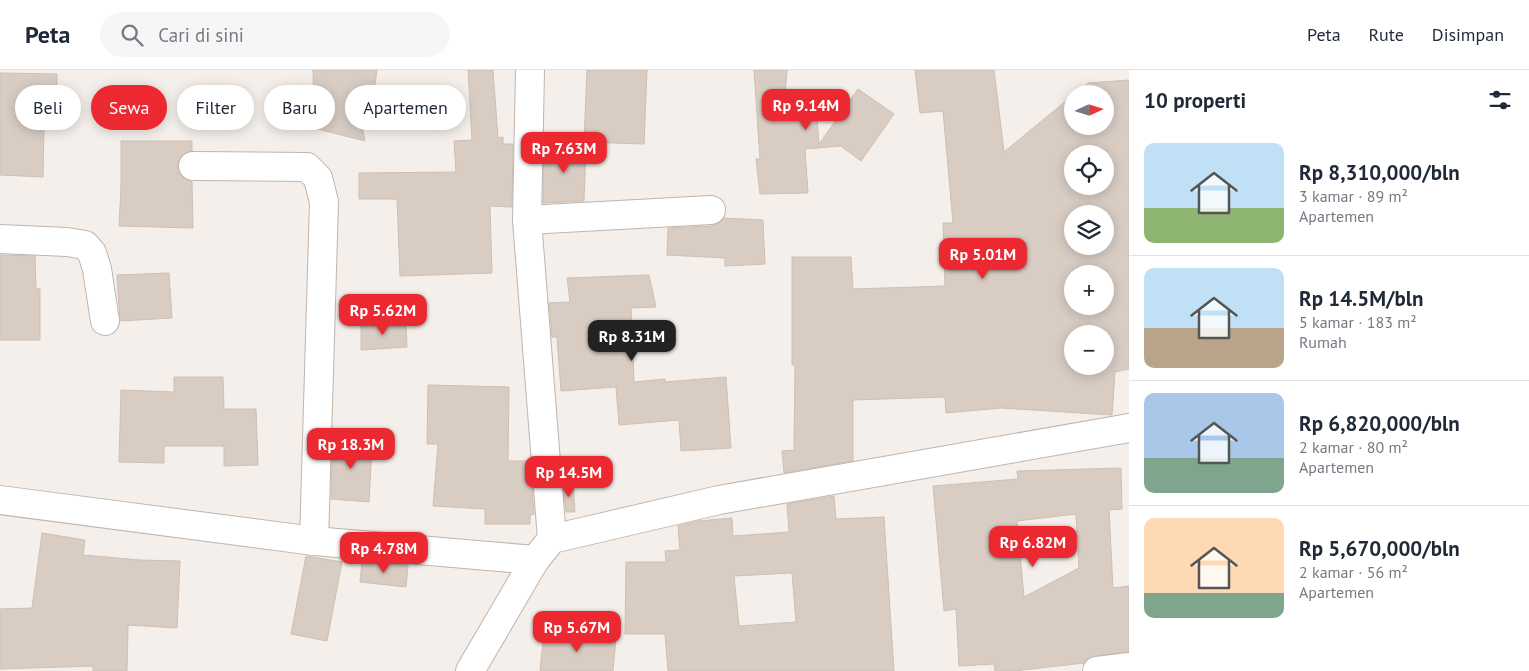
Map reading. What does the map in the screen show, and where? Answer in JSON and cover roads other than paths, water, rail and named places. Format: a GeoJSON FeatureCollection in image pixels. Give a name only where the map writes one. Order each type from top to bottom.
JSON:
{"type":"FeatureCollection","features":[{"type":"Feature","properties":{"kind":"street"},"geometry":{"type":"LineString","coordinates":[[470,671],[544,550],[527,220],[530,70]]}},
{"type":"Feature","properties":{"kind":"street"},"geometry":{"type":"LineString","coordinates":[[193,166],[307,167],[318,178],[324,202],[314,540]]}},
{"type":"Feature","properties":{"kind":"street"},"geometry":{"type":"LineString","coordinates":[[527,220],[711,210]]}},
{"type":"Feature","properties":{"kind":"street"},"geometry":{"type":"LineString","coordinates":[[0,239],[66,242],[85,245],[92,253],[97,269],[105,321]]}},
{"type":"Feature","properties":{"kind":"street"},"geometry":{"type":"LineString","coordinates":[[0,500],[314,540],[544,550],[719,500],[1129,428]]}},
{"type":"Feature","properties":{"kind":"street"},"geometry":{"type":"LineString","coordinates":[[1097,671],[1129,667]]}}]}
